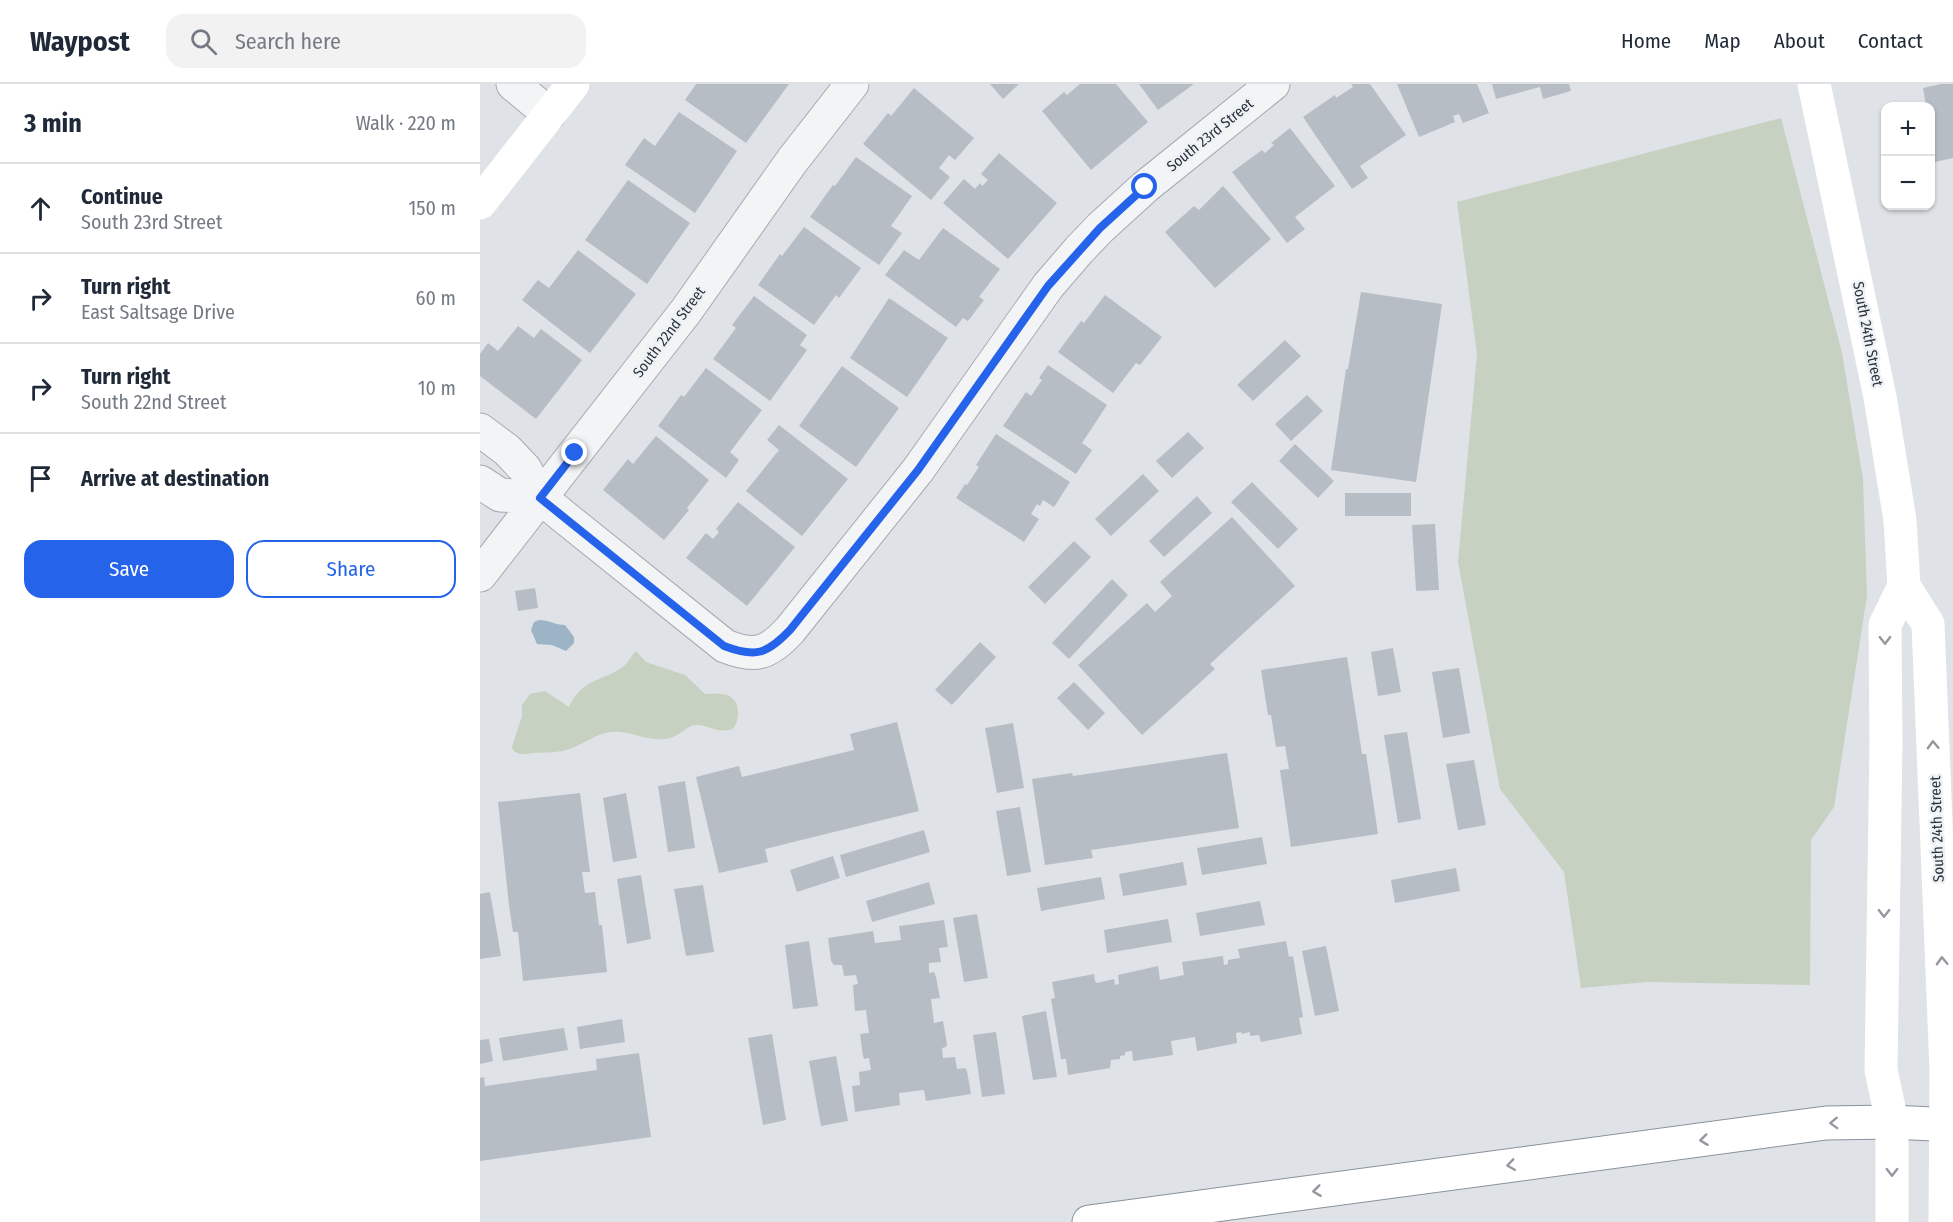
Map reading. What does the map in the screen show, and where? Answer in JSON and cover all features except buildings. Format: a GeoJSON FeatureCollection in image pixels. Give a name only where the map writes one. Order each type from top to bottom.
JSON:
{"type":"FeatureCollection","features":[{"type":"Feature","properties":{"kind":"main road"},"geometry":{"type":"LineString","coordinates":[[480,203],[573,84]]}},
{"type":"Feature","properties":{"kind":"main road","name":"South 24th Street"},"geometry":{"type":"LineString","coordinates":[[1814,84],[1880,397],[1900,520],[1904,586],[1928,624],[1949,1125],[1945,1222]]}},
{"type":"Feature","properties":{"kind":"main road","name":"South 24th Street"},"geometry":{"type":"LineString","coordinates":[[1892,1222],[1892,1122],[1881,1070],[1886,821],[1885,625],[1904,586]]}},
{"type":"Feature","properties":{"kind":"main road"},"geometry":{"type":"LineString","coordinates":[[1089,1222],[1826,1123],[1892,1122],[1949,1125]]}},
{"type":"Feature","properties":{"kind":"street"},"geometry":{"type":"LineString","coordinates":[[513,84],[549,114]]}},
{"type":"Feature","properties":{"kind":"street","name":"South 22nd Street"},"geometry":{"type":"LineString","coordinates":[[480,575],[686,310],[792,161],[852,84]]}},
{"type":"Feature","properties":{"kind":"street","name":"South 23rd Street"},"geometry":{"type":"LineString","coordinates":[[540,498],[724,646],[757,654],[777,644],[918,470],[1048,286],[1079,250],[1145,187],[1273,84]]}},
{"type":"Feature","properties":{"kind":"street"},"geometry":{"type":"LineString","coordinates":[[480,430],[507,450],[525,469],[540,498]]}},
{"type":"Feature","properties":{"kind":"street"},"geometry":{"type":"LineString","coordinates":[[480,482],[500,495],[540,498]]}},
{"type":"Feature","properties":{"kind":"green space"},"geometry":{"type":"Polygon","coordinates":[[[1781,118],[1842,353],[1863,479],[1867,596],[1834,807],[1811,840],[1810,985],[1647,982],[1581,988],[1564,872],[1500,789],[1458,562],[1477,354],[1457,202],[1781,118]]]}},
{"type":"Feature","properties":{"kind":"green space"},"geometry":{"type":"Polygon","coordinates":[[[636,651],[646,662],[685,675],[705,694],[727,695],[732,698],[738,707],[738,718],[733,729],[718,730],[693,725],[675,736],[664,739],[613,732],[605,733],[559,752],[523,754],[513,750],[522,716],[522,705],[530,694],[545,691],[569,707],[581,690],[593,681],[624,666],[636,651]]]}},
{"type":"Feature","properties":{"kind":"water"},"geometry":{"type":"Polygon","coordinates":[[[539,620],[565,625],[574,637],[574,643],[566,651],[552,645],[537,644],[531,630],[534,622],[539,620]]]}},
{"type":"Feature","properties":{"kind":"route"},"geometry":{"type":"LineString","coordinates":[[575,453],[540,498],[724,646],[757,654],[777,644],[790,630],[918,470],[1048,286],[1100,228],[1145,187]]}}]}
